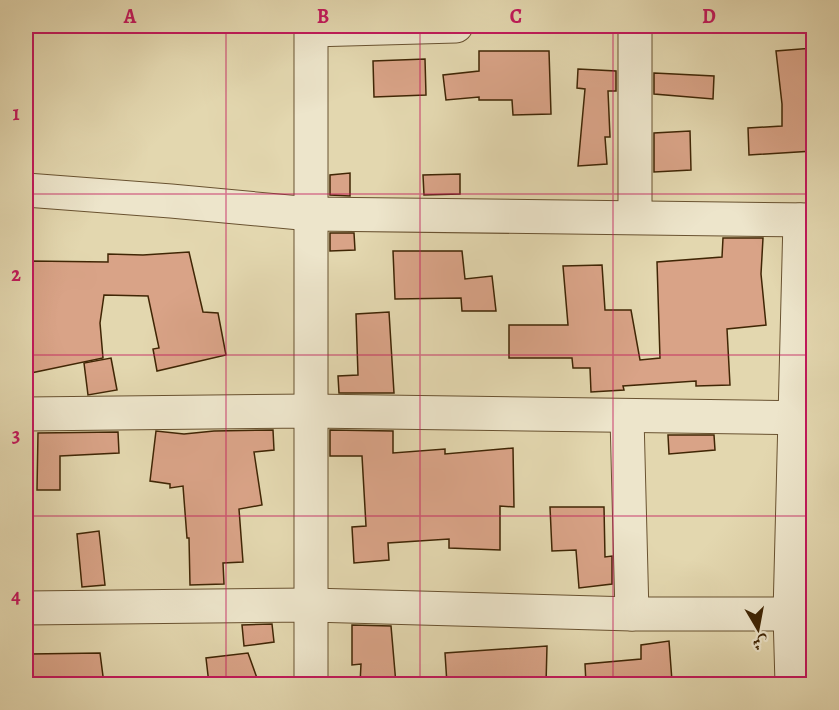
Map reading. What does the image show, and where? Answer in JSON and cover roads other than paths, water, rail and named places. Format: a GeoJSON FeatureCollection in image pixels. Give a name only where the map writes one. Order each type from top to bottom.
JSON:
{"type":"FeatureCollection","features":[{"type":"Feature","properties":{"kind":"street"},"geometry":{"type":"LineString","coordinates":[[310,684],[311,28],[456,26]]}},
{"type":"Feature","properties":{"kind":"street"},"geometry":{"type":"LineString","coordinates":[[635,26],[635,217]]}},
{"type":"Feature","properties":{"kind":"street"},"geometry":{"type":"LineString","coordinates":[[26,190],[311,214],[807,220],[802,614],[792,684]]}},
{"type":"Feature","properties":{"kind":"street"},"geometry":{"type":"LineString","coordinates":[[26,414],[311,411],[805,418]]}},
{"type":"Feature","properties":{"kind":"street"},"geometry":{"type":"LineString","coordinates":[[627,417],[632,614]]}},
{"type":"Feature","properties":{"kind":"street"},"geometry":{"type":"LineString","coordinates":[[26,608],[311,605],[632,614],[802,614]]}}]}
